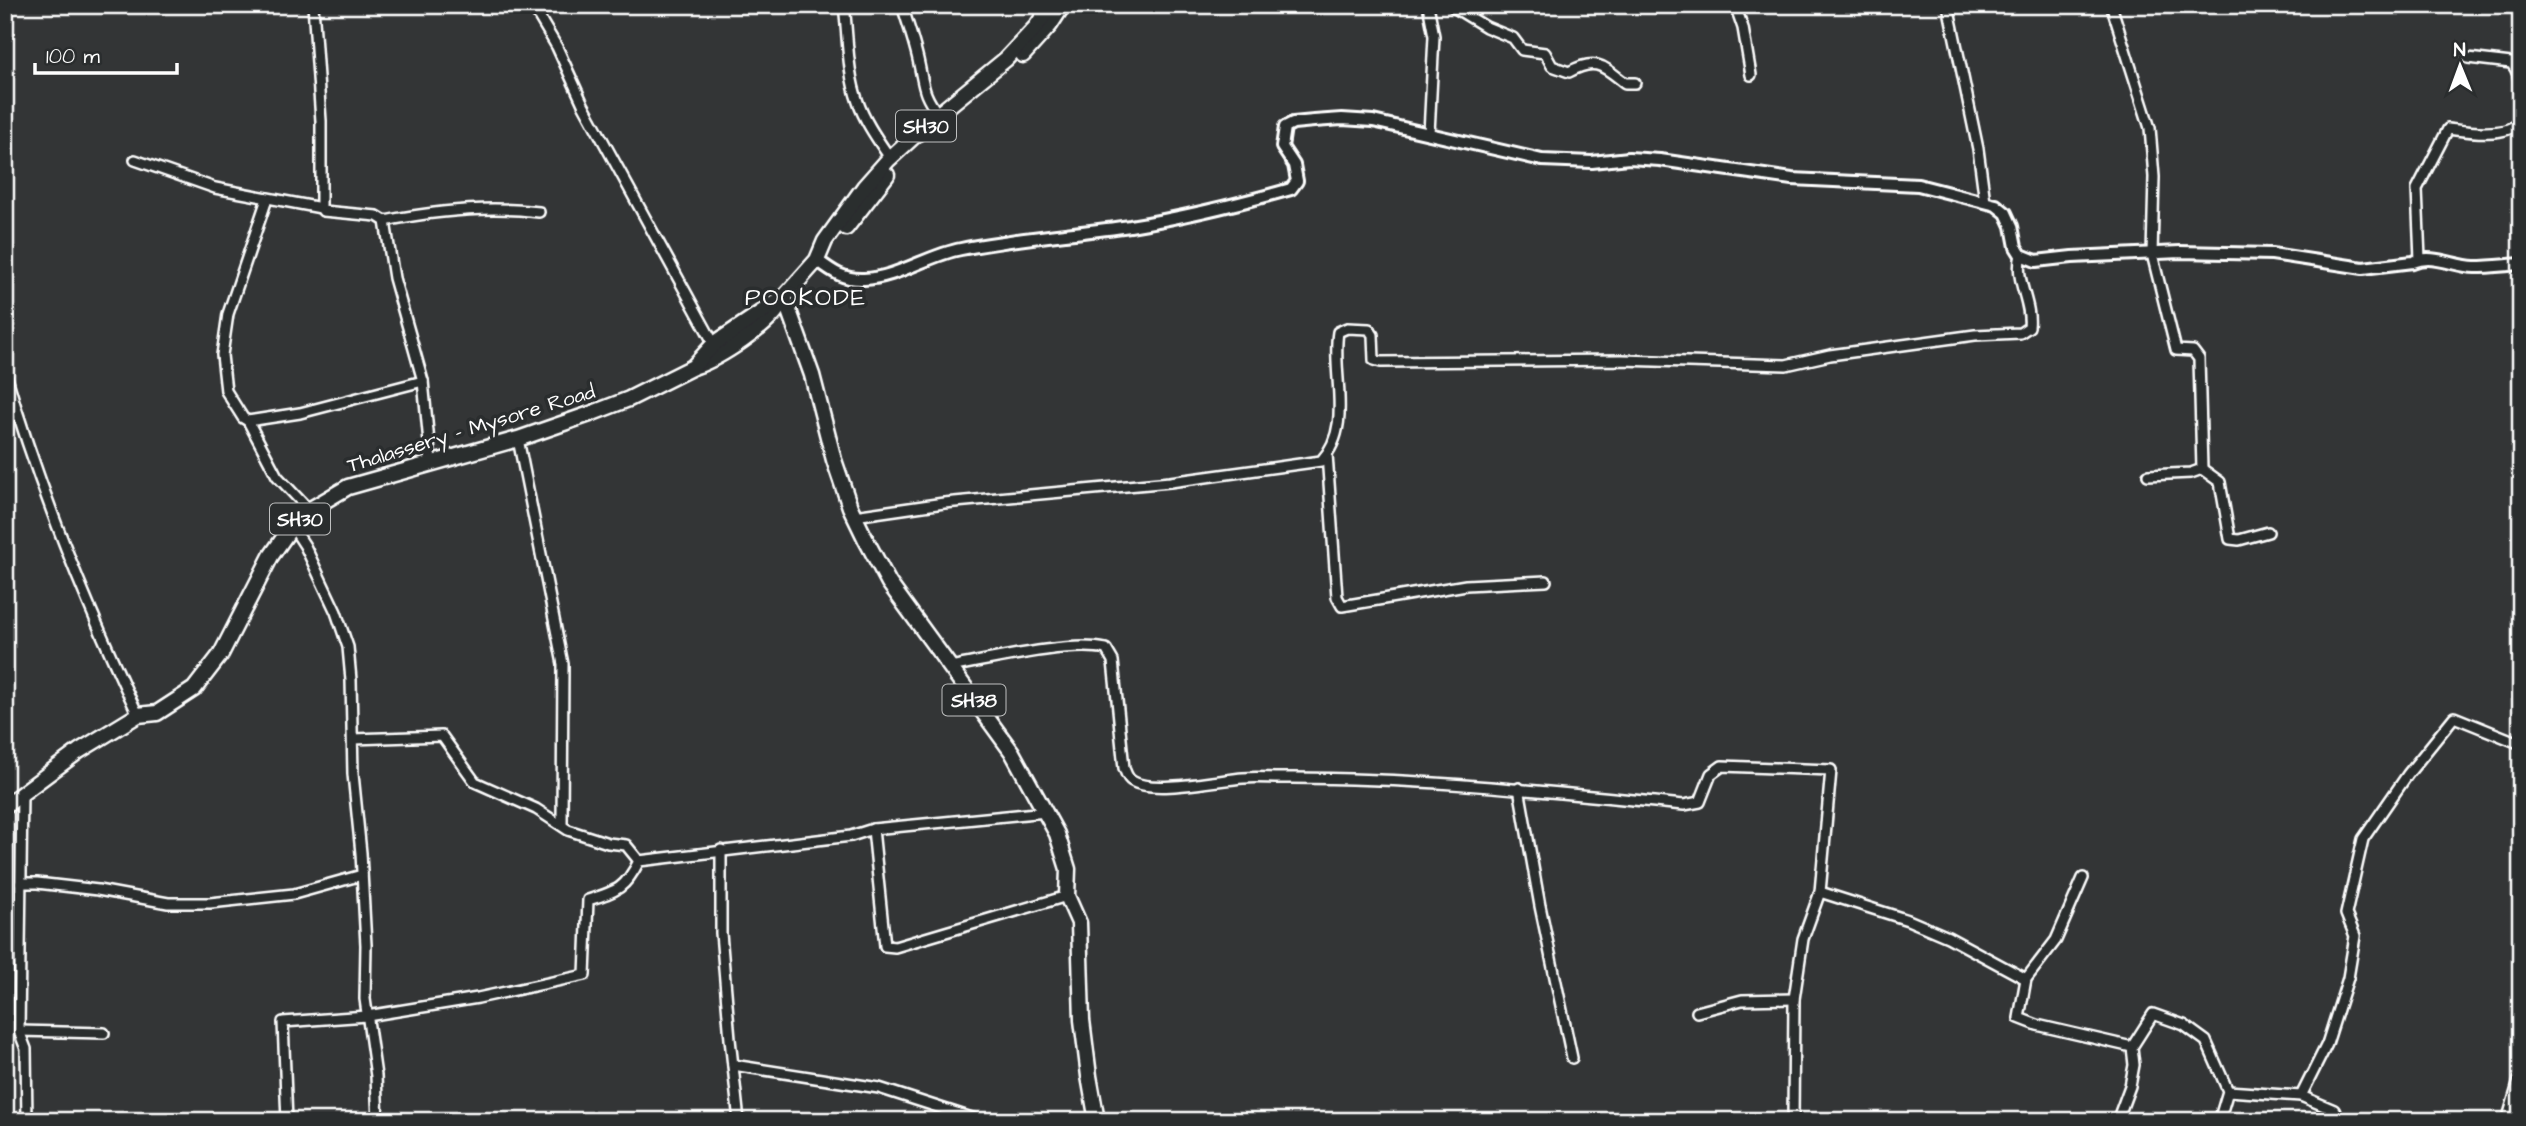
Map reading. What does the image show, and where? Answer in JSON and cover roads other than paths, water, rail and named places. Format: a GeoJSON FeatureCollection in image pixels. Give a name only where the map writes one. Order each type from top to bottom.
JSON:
{"type":"FeatureCollection","features":[{"type":"Feature","properties":{"kind":"main road","name":"Thalassery - Mysore Road"},"geometry":{"type":"LineString","coordinates":[[5,806],[79,751],[138,716],[157,713],[194,689],[221,654],[271,556],[292,526],[309,510],[348,487],[519,439],[629,399],[693,367],[714,344],[784,297],[817,260],[825,241],[864,187],[890,158],[1006,59],[1051,5]]}},
{"type":"Feature","properties":{"kind":"main road"},"geometry":{"type":"LineString","coordinates":[[817,260],[831,248],[897,164],[932,131],[1010,67],[1050,25],[1063,5]]}},
{"type":"Feature","properties":{"kind":"main road"},"geometry":{"type":"LineString","coordinates":[[693,367],[715,359],[739,342],[776,312],[784,297]]}},
{"type":"Feature","properties":{"kind":"main road","name":"SH38"},"geometry":{"type":"LineString","coordinates":[[784,297],[812,375],[834,460],[854,516],[890,583],[1012,752],[1057,834],[1068,869],[1067,896],[1079,923],[1082,1020],[1097,1121]]}},
{"type":"Feature","properties":{"kind":"street"},"geometry":{"type":"LineString","coordinates":[[313,5],[321,121],[321,208]]}},
{"type":"Feature","properties":{"kind":"street"},"geometry":{"type":"LineString","coordinates":[[532,5],[557,47],[583,104],[714,344]]}},
{"type":"Feature","properties":{"kind":"street"},"geometry":{"type":"LineString","coordinates":[[844,5],[853,84],[858,103],[890,158]]}},
{"type":"Feature","properties":{"kind":"street"},"geometry":{"type":"LineString","coordinates":[[902,5],[920,66],[922,89],[927,101],[939,115]]}},
{"type":"Feature","properties":{"kind":"street"},"geometry":{"type":"LineString","coordinates":[[1428,5],[1434,36],[1429,133]]}},
{"type":"Feature","properties":{"kind":"street"},"geometry":{"type":"LineString","coordinates":[[1450,5],[1486,27],[1513,38],[1522,50],[1545,53],[1552,66],[1569,72],[1582,65],[1602,65],[1625,83],[1635,83]]}},
{"type":"Feature","properties":{"kind":"street"},"geometry":{"type":"LineString","coordinates":[[1735,5],[1751,75]]}},
{"type":"Feature","properties":{"kind":"street"},"geometry":{"type":"LineString","coordinates":[[1948,5],[1978,149],[1985,202]]}},
{"type":"Feature","properties":{"kind":"street"},"geometry":{"type":"LineString","coordinates":[[2111,5],[2150,128],[2154,177],[2152,254],[2176,350],[2193,351],[2199,359],[2202,469]]}},
{"type":"Feature","properties":{"kind":"street"},"geometry":{"type":"LineString","coordinates":[[2420,259],[2417,189],[2448,130],[2478,133],[2510,129],[2518,122],[2521,111],[2518,70],[2511,63],[2468,58]]}},
{"type":"Feature","properties":{"kind":"street"},"geometry":{"type":"LineString","coordinates":[[817,260],[837,275],[850,279],[868,279],[957,250],[1035,236],[1129,226],[1201,213],[1291,189],[1297,181],[1294,165],[1282,147],[1285,127],[1293,123],[1342,119],[1373,121],[1542,160],[1660,160],[1792,180],[1918,185],[1996,205],[2006,213],[2012,226],[2015,247],[2021,255],[2036,261],[2152,254],[2272,254],[2363,268],[2420,259],[2472,267],[2521,264]]}},
{"type":"Feature","properties":{"kind":"street"},"geometry":{"type":"LineString","coordinates":[[135,160],[193,181],[267,199],[321,208],[323,211],[377,216],[385,220],[472,208],[539,212]]}},
{"type":"Feature","properties":{"kind":"street"},"geometry":{"type":"LineString","coordinates":[[267,199],[228,314],[222,355],[226,391],[243,418],[248,421],[277,476],[309,510]]}},
{"type":"Feature","properties":{"kind":"street"},"geometry":{"type":"LineString","coordinates":[[385,220],[394,278],[423,381],[431,463]]}},
{"type":"Feature","properties":{"kind":"street"},"geometry":{"type":"LineString","coordinates":[[854,516],[944,503],[1170,482],[1321,461],[1338,433],[1338,332],[1348,328],[1369,329],[1373,335],[1374,360],[1381,362],[1622,360],[1786,365],[1830,355],[1975,335],[2020,332],[2029,327],[2030,318],[2018,265],[2021,255]]}},
{"type":"Feature","properties":{"kind":"street"},"geometry":{"type":"LineString","coordinates":[[5,371],[49,501],[99,632],[138,716]]}},
{"type":"Feature","properties":{"kind":"street"},"geometry":{"type":"LineString","coordinates":[[248,421],[300,413],[423,381]]}},
{"type":"Feature","properties":{"kind":"street"},"geometry":{"type":"LineString","coordinates":[[519,439],[562,664],[562,824]]}},
{"type":"Feature","properties":{"kind":"street"},"geometry":{"type":"LineString","coordinates":[[1327,454],[1337,597],[1342,606],[1465,585],[1546,581]]}},
{"type":"Feature","properties":{"kind":"street"},"geometry":{"type":"LineString","coordinates":[[2148,475],[2192,473],[2202,469]]}},
{"type":"Feature","properties":{"kind":"street"},"geometry":{"type":"LineString","coordinates":[[2202,469],[2220,482],[2230,539],[2239,540],[2268,532]]}},
{"type":"Feature","properties":{"kind":"street"},"geometry":{"type":"LineString","coordinates":[[292,526],[305,546],[343,629],[351,680],[353,774],[362,875],[367,1016],[376,1076],[378,1121]]}},
{"type":"Feature","properties":{"kind":"street"},"geometry":{"type":"LineString","coordinates":[[950,667],[1041,652],[1088,647],[1106,649],[1114,661],[1124,768],[1128,778],[1134,783],[1162,786],[1243,778],[1344,778],[1519,788],[1684,805],[1700,802],[1711,774],[1722,766],[1831,770],[1820,892],[1803,939],[1794,999],[1793,1121]]}},
{"type":"Feature","properties":{"kind":"street"},"geometry":{"type":"LineString","coordinates":[[2301,1096],[2327,1044],[2348,978],[2356,936],[2346,914],[2363,839],[2408,774],[2454,717],[2521,744]]}},
{"type":"Feature","properties":{"kind":"street"},"geometry":{"type":"LineString","coordinates":[[353,739],[442,736],[475,782],[536,809],[568,830],[608,843],[626,845],[639,861]]}},
{"type":"Feature","properties":{"kind":"street"},"geometry":{"type":"LineString","coordinates":[[1519,788],[1540,906],[1572,1058]]}},
{"type":"Feature","properties":{"kind":"street"},"geometry":{"type":"LineString","coordinates":[[22,792],[19,1031],[26,1049],[27,1121]]}},
{"type":"Feature","properties":{"kind":"street"},"geometry":{"type":"LineString","coordinates":[[639,861],[850,836],[873,830],[1046,813]]}},
{"type":"Feature","properties":{"kind":"street"},"geometry":{"type":"LineString","coordinates":[[873,830],[886,946],[895,947],[1067,896]]}},
{"type":"Feature","properties":{"kind":"street"},"geometry":{"type":"LineString","coordinates":[[721,850],[721,933],[739,1121]]}},
{"type":"Feature","properties":{"kind":"street"},"geometry":{"type":"LineString","coordinates":[[287,1121],[283,1022],[367,1016],[478,998],[585,975],[588,900],[616,892],[629,880],[639,861]]}},
{"type":"Feature","properties":{"kind":"street"},"geometry":{"type":"LineString","coordinates":[[21,883],[98,890],[168,903],[210,903],[294,894],[362,875]]}},
{"type":"Feature","properties":{"kind":"street"},"geometry":{"type":"LineString","coordinates":[[2083,878],[2056,940],[2026,979],[2019,1018],[2037,1025],[2132,1047]]}},
{"type":"Feature","properties":{"kind":"street"},"geometry":{"type":"LineString","coordinates":[[1820,892],[1908,920],[1948,937],[2026,979]]}},
{"type":"Feature","properties":{"kind":"street"},"geometry":{"type":"LineString","coordinates":[[1696,1012],[1742,1000],[1794,999]]}},
{"type":"Feature","properties":{"kind":"street"},"geometry":{"type":"LineString","coordinates":[[2117,1121],[2130,1086],[2134,1065],[2132,1047],[2153,1014],[2184,1025],[2206,1041],[2228,1091],[2219,1121]]}},
{"type":"Feature","properties":{"kind":"street"},"geometry":{"type":"LineString","coordinates":[[19,1031],[104,1033]]}},
{"type":"Feature","properties":{"kind":"street"},"geometry":{"type":"LineString","coordinates":[[733,1065],[879,1088],[981,1121]]}},
{"type":"Feature","properties":{"kind":"street"},"geometry":{"type":"LineString","coordinates":[[2507,1121],[2521,1074]]}},
{"type":"Feature","properties":{"kind":"street"},"geometry":{"type":"LineString","coordinates":[[2228,1091],[2301,1096],[2334,1110],[2339,1120],[2356,1121]]}},
{"type":"Feature","properties":{"kind":"waterway"},"geometry":{"type":"LineString","coordinates":[[5,964],[10,1121]]}},
{"type":"Feature","properties":{"kind":"district","name":"POOKODE"},"geometry":{"type":"Point","coordinates":[806,297]}}]}
